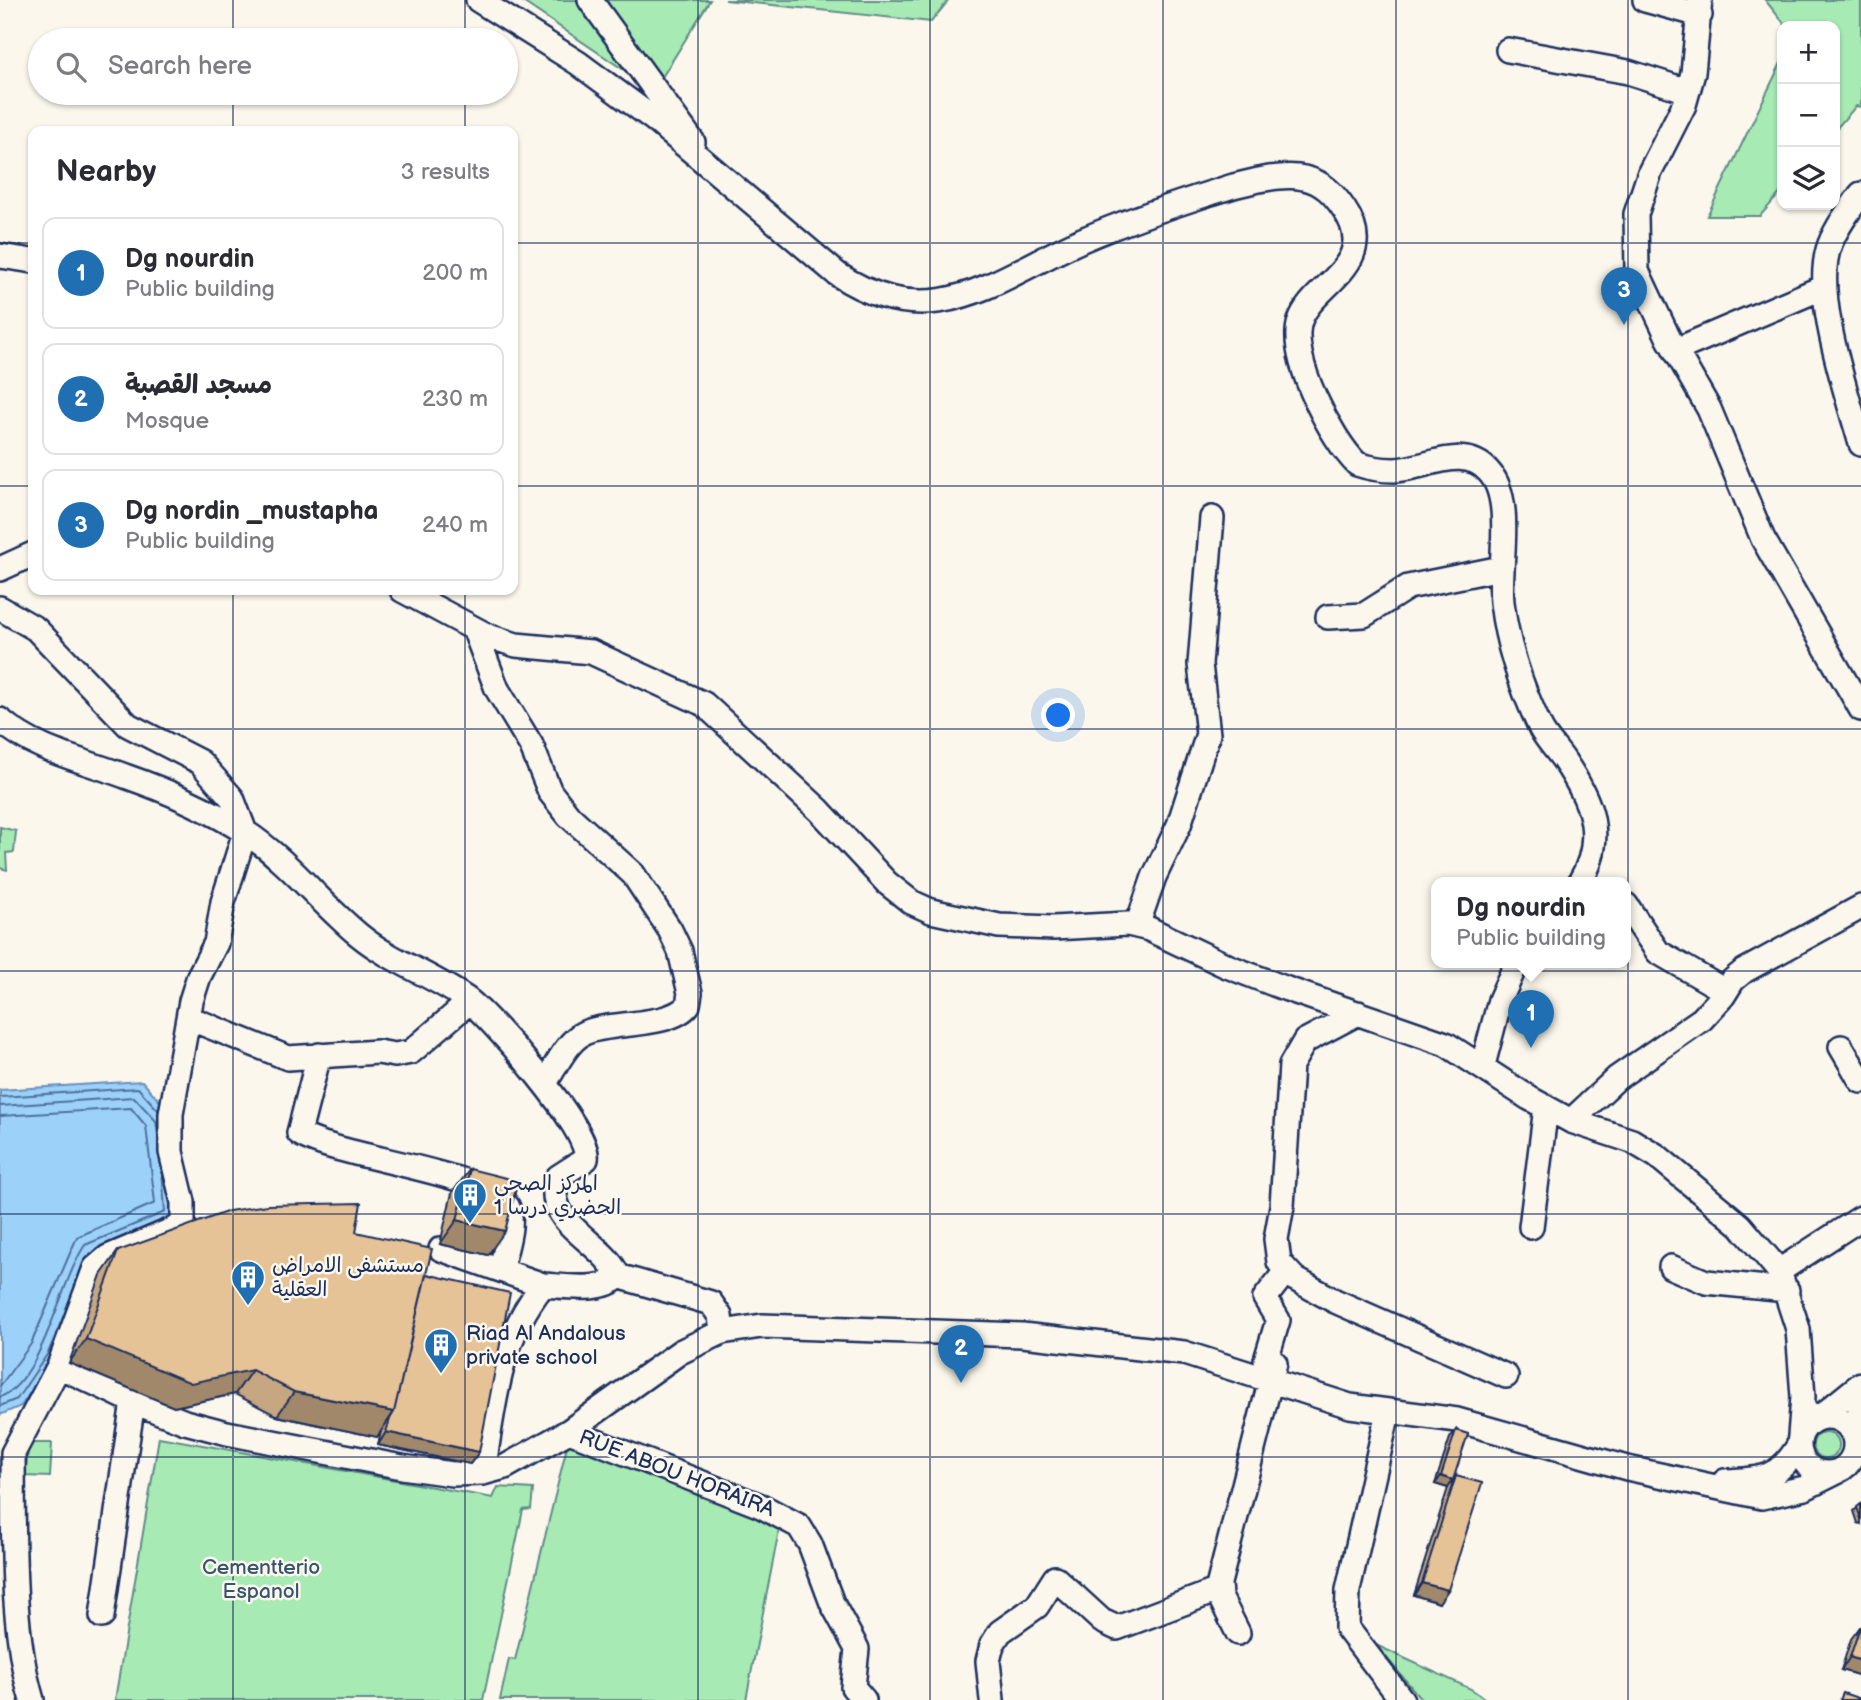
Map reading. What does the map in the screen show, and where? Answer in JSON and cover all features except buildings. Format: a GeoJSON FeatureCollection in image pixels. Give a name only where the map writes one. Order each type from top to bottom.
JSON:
{"type":"FeatureCollection","features":[{"type":"Feature","properties":{"kind":"street"},"geometry":{"type":"LineString","coordinates":[[478,0],[578,63],[707,162],[837,274],[858,288],[891,300],[940,302],[969,294],[1111,228],[1229,187],[1286,177],[1302,177],[1320,183],[1334,194],[1348,214],[1354,232],[1354,247],[1338,276],[1308,306],[1300,321],[1302,361],[1315,396],[1331,428],[1357,464],[1394,470],[1467,457],[1479,462],[1492,474],[1500,494],[1503,516],[1501,568],[1504,624],[1524,689],[1543,733],[1578,784],[1592,817],[1596,835],[1588,877]]}},
{"type":"Feature","properties":{"kind":"street"},"geometry":{"type":"LineString","coordinates":[[590,0],[707,162]]}},
{"type":"Feature","properties":{"kind":"street"},"geometry":{"type":"LineString","coordinates":[[1645,0],[1700,7],[1688,92],[1642,190],[1636,214],[1637,271],[1675,350],[1709,409],[1763,539],[1861,709]]}},
{"type":"Feature","properties":{"kind":"street"},"geometry":{"type":"LineString","coordinates":[[1508,50],[1629,72],[1688,92]]}},
{"type":"Feature","properties":{"kind":"street"},"geometry":{"type":"LineString","coordinates":[[1861,194],[1830,245],[1824,288],[1829,320],[1861,444]]}},
{"type":"Feature","properties":{"kind":"street"},"geometry":{"type":"LineString","coordinates":[[0,256],[28,260]]}},
{"type":"Feature","properties":{"kind":"street"},"geometry":{"type":"LineString","coordinates":[[1675,350],[1824,288]]}},
{"type":"Feature","properties":{"kind":"street"},"geometry":{"type":"LineString","coordinates":[[1137,926],[1154,877],[1180,825],[1208,733],[1200,664],[1212,518]]}},
{"type":"Feature","properties":{"kind":"street"},"geometry":{"type":"LineString","coordinates":[[1328,617],[1364,615],[1408,587],[1501,568]]}},
{"type":"Feature","properties":{"kind":"street"},"geometry":{"type":"LineString","coordinates":[[411,595],[475,631],[516,645],[591,652],[704,704],[819,810],[887,883],[911,902],[931,911],[999,926],[1137,926],[1171,937],[1239,971],[1446,1044],[1572,1121],[1632,1141],[1657,1156],[1741,1225],[1783,1280],[1798,1329],[1803,1397],[1800,1454],[1811,1468],[1828,1473],[1837,1472]]}},
{"type":"Feature","properties":{"kind":"street"},"geometry":{"type":"LineString","coordinates":[[0,608],[36,629],[128,725],[200,762],[232,798],[245,832],[223,902],[216,943],[199,976],[189,1018],[171,1132],[183,1223],[171,1231],[108,1257],[95,1268],[59,1366],[6,1449],[19,1627],[32,1700]]}},
{"type":"Feature","properties":{"kind":"street"},"geometry":{"type":"LineString","coordinates":[[475,631],[498,689],[531,745],[550,792],[569,816],[633,874],[677,941],[690,993],[688,1005],[675,1015],[584,1033],[571,1043],[544,1083]]}},
{"type":"Feature","properties":{"kind":"street"},"geometry":{"type":"LineString","coordinates":[[0,720],[16,733],[50,751],[124,775],[245,832],[296,874],[324,904],[375,947],[448,986],[469,1002],[495,1025],[544,1083],[578,1133],[587,1153],[586,1159],[558,1177],[555,1199],[566,1221],[610,1263],[618,1276],[711,1303],[720,1316],[722,1332]]}},
{"type":"Feature","properties":{"kind":"street"},"geometry":{"type":"LineString","coordinates":[[1572,1121],[1617,1078],[1702,1019],[1744,971],[1861,907]]}},
{"type":"Feature","properties":{"kind":"street"},"geometry":{"type":"LineString","coordinates":[[1631,912],[1658,952],[1726,991]]}},
{"type":"Feature","properties":{"kind":"street"},"geometry":{"type":"LineString","coordinates":[[1483,1065],[1500,1000],[1514,968]]}},
{"type":"Feature","properties":{"kind":"street"},"geometry":{"type":"LineString","coordinates":[[189,1018],[256,1042],[288,1058],[411,1052],[469,1002]]}},
{"type":"Feature","properties":{"kind":"street"},"geometry":{"type":"LineString","coordinates":[[1358,1013],[1305,1041],[1291,1065],[1282,1206],[1275,1250],[1286,1271],[1335,1301],[1506,1376]]}},
{"type":"Feature","properties":{"kind":"street"},"geometry":{"type":"LineString","coordinates":[[1841,1047],[1861,1081]]}},
{"type":"Feature","properties":{"kind":"street"},"geometry":{"type":"LineString","coordinates":[[319,1055],[299,1133],[467,1183],[503,1201],[510,1214],[510,1226],[501,1269]]}},
{"type":"Feature","properties":{"kind":"street"},"geometry":{"type":"LineString","coordinates":[[1531,1227],[1546,1107]]}},
{"type":"Feature","properties":{"kind":"street"},"geometry":{"type":"LineString","coordinates":[[1671,1267],[1692,1277],[1723,1285],[1783,1280],[1861,1219]]}},
{"type":"Feature","properties":{"kind":"street"},"geometry":{"type":"LineString","coordinates":[[442,1249],[543,1285],[592,1285],[613,1282],[618,1276]]}},
{"type":"Feature","properties":{"kind":"street"},"geometry":{"type":"LineString","coordinates":[[1238,1633],[1219,1594],[1275,1363],[1266,1360],[1278,1316],[1265,1298],[1286,1271]]}},
{"type":"Feature","properties":{"kind":"street"},"geometry":{"type":"LineString","coordinates":[[483,1473],[499,1379],[509,1339],[523,1310],[543,1285]]}},
{"type":"Feature","properties":{"kind":"street"},"geometry":{"type":"LineString","coordinates":[[59,1366],[185,1422],[227,1433],[402,1467],[453,1474],[483,1473],[505,1467],[569,1431],[680,1352],[722,1332],[762,1326],[1022,1335],[1096,1341],[1184,1353],[1270,1378],[1320,1398],[1388,1412],[1457,1420],[1627,1468],[1762,1497],[1805,1488],[1837,1472],[1852,1459],[1861,1405]]}},
{"type":"Feature","properties":{"kind":"street"},"geometry":{"type":"LineString","coordinates":[[1691,1482],[1739,1481],[1772,1474],[1790,1460],[1805,1428],[1861,1384]]}},
{"type":"Feature","properties":{"kind":"street"},"geometry":{"type":"LineString","coordinates":[[1803,1397],[1811,1413],[1819,1418],[1838,1419],[1846,1423],[1855,1440]]}},
{"type":"Feature","properties":{"kind":"street"},"geometry":{"type":"LineString","coordinates":[[102,1616],[133,1401]]}},
{"type":"Feature","properties":{"kind":"street"},"geometry":{"type":"LineString","coordinates":[[1388,1412],[1348,1590],[1346,1618],[1347,1629],[1402,1700]]}},
{"type":"Feature","properties":{"kind":"street","name":"RUE ABOU HORAIRA"},"geometry":{"type":"LineString","coordinates":[[569,1431],[772,1511],[799,1526],[810,1544],[832,1603],[855,1643],[853,1687],[864,1700]]}},
{"type":"Feature","properties":{"kind":"street"},"geometry":{"type":"LineString","coordinates":[[992,1700],[988,1661],[992,1645],[1000,1632],[1037,1606],[1054,1579],[1059,1579],[1106,1624],[1117,1628],[1219,1594]]}},
{"type":"Feature","properties":{"kind":"green space"},"geometry":{"type":"Polygon","coordinates":[[[520,0],[710,0],[654,90],[520,0]]]}},
{"type":"Feature","properties":{"kind":"green space"},"geometry":{"type":"Polygon","coordinates":[[[725,0],[949,0],[931,22],[725,0]]]}},
{"type":"Feature","properties":{"kind":"green space"},"geometry":{"type":"Polygon","coordinates":[[[1765,0],[1861,0],[1861,107],[1856,106],[1840,124],[1840,21],[1782,21],[1765,0]]]}},
{"type":"Feature","properties":{"kind":"green space"},"geometry":{"type":"Polygon","coordinates":[[[1777,71],[1777,197],[1760,216],[1707,216],[1777,71]]]}},
{"type":"Feature","properties":{"kind":"green space"},"geometry":{"type":"Polygon","coordinates":[[[0,827],[16,831],[14,852],[6,853],[7,870],[0,868],[0,827]]]}},
{"type":"Feature","properties":{"kind":"green space"},"geometry":{"type":"Polygon","coordinates":[[[1826,1432],[1835,1436],[1839,1445],[1835,1454],[1826,1458],[1817,1454],[1813,1445],[1817,1436],[1826,1432]]]}},
{"type":"Feature","properties":{"kind":"green space","name":"Cementterio Espanol"},"geometry":{"type":"Polygon","coordinates":[[[159,1437],[493,1498],[498,1487],[533,1489],[531,1509],[523,1510],[483,1700],[115,1700],[159,1437]]]}},
{"type":"Feature","properties":{"kind":"green space"},"geometry":{"type":"Polygon","coordinates":[[[569,1438],[780,1525],[746,1700],[500,1700],[509,1659],[515,1660],[569,1438]]]}},
{"type":"Feature","properties":{"kind":"green space"},"geometry":{"type":"Polygon","coordinates":[[[29,1443],[52,1443],[50,1477],[25,1476],[29,1443]]]}},
{"type":"Feature","properties":{"kind":"green space"},"geometry":{"type":"Polygon","coordinates":[[[1376,1645],[1471,1689],[1487,1700],[1422,1700],[1376,1645]]]}},
{"type":"Feature","properties":{"kind":"water"},"geometry":{"type":"Polygon","coordinates":[[[142,1081],[171,1114],[183,1223],[55,1356],[21,1406],[0,1415],[0,1090],[142,1081]]]}},
{"type":"Feature","properties":{"kind":"place","name":"Dg nordin _mustapha"},"geometry":{"type":"Point","coordinates":[1624,325]}},
{"type":"Feature","properties":{"kind":"place","name":"Dg nourdin"},"geometry":{"type":"Point","coordinates":[1531,1048]}},
{"type":"Feature","properties":{"kind":"place","name":"المركز الصحي الحضري درسا 1"},"geometry":{"type":"Point","coordinates":[470,1225]}},
{"type":"Feature","properties":{"kind":"place","name":"مستشفى الامراض العقلية"},"geometry":{"type":"Point","coordinates":[248,1307]}},
{"type":"Feature","properties":{"kind":"place","name":"Riad Al Andalous private school"},"geometry":{"type":"Point","coordinates":[441,1375]}},
{"type":"Feature","properties":{"kind":"place","name":"مسجد القصبة"},"geometry":{"type":"Point","coordinates":[961,1383]}}]}
